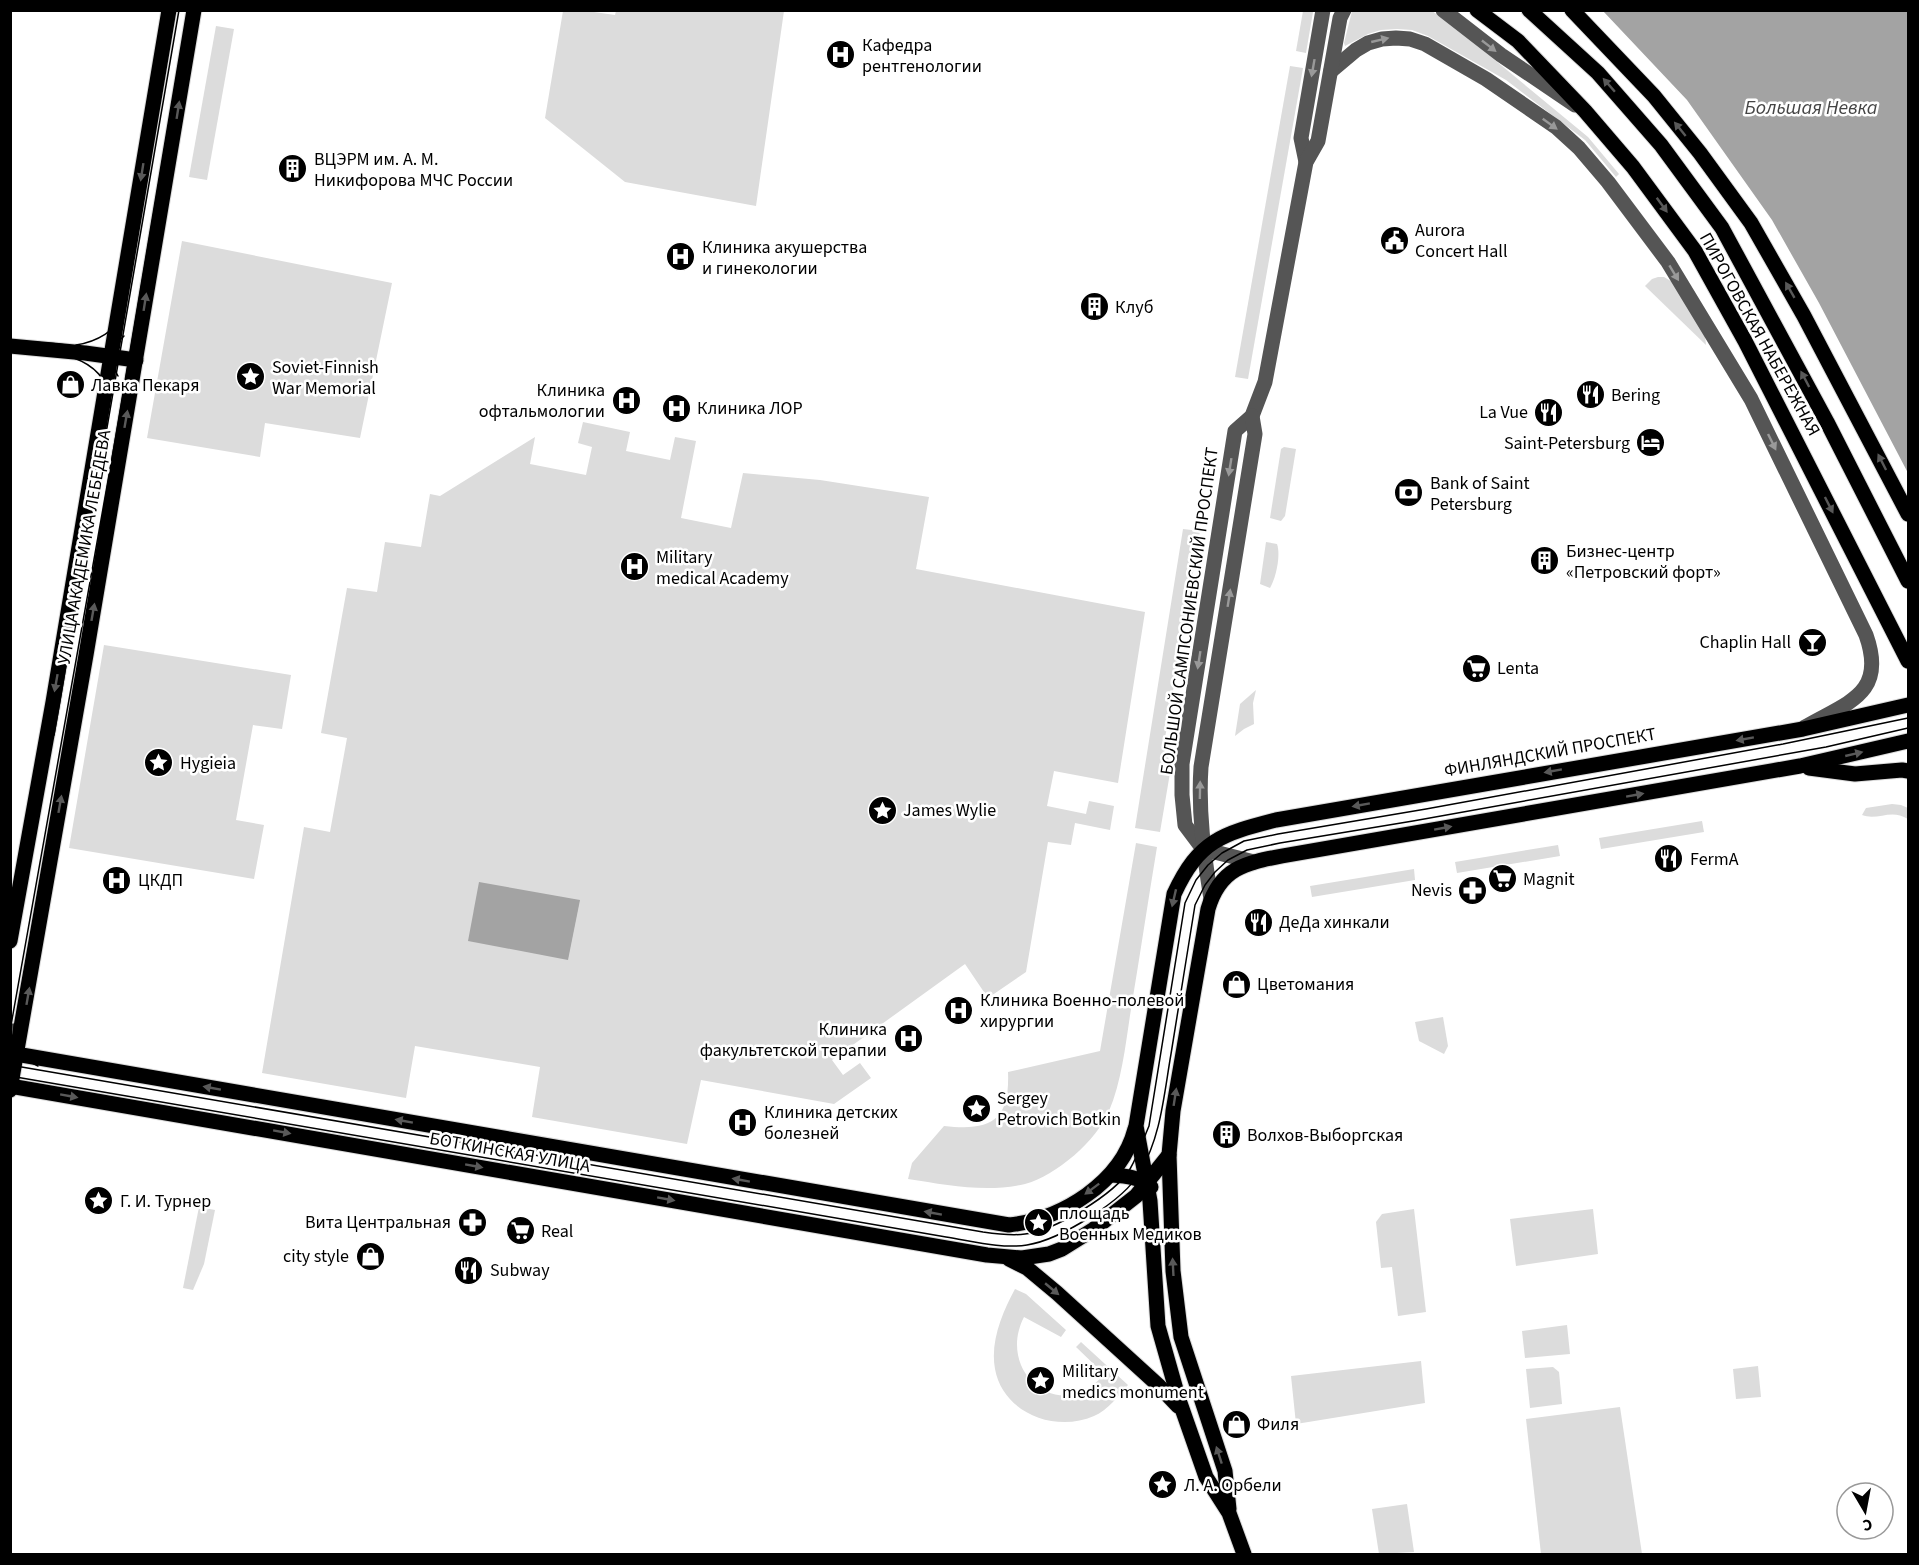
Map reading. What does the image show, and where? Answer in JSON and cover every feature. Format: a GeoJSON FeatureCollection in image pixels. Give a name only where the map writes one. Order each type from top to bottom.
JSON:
{"type":"FeatureCollection","features":[{"type":"Feature","properties":{"kind":"main road","name":"УЛИЦА АКАДЕМИКА ЛЕБЕДЕВА"},"geometry":{"type":"LineString","coordinates":[[10,941],[169,10]]}},
{"type":"Feature","properties":{"kind":"main road","name":"УЛИЦА АКАДЕМИКА ЛЕБЕДЕВА"},"geometry":{"type":"LineString","coordinates":[[11,1087],[14,1053],[136,360],[194,10]]}},
{"type":"Feature","properties":{"kind":"main road","name":"ПИРОГОВСКАЯ НАБЕРЕЖНАЯ"},"geometry":{"type":"LineString","coordinates":[[1477,10],[1518,41],[1585,111],[1634,167],[1695,251],[1745,341],[1908,661]]}},
{"type":"Feature","properties":{"kind":"main road","name":"ПИРОГОВСКАЯ НАБЕРЕЖНАЯ"},"geometry":{"type":"LineString","coordinates":[[1529,10],[1598,73],[1661,145],[1722,228],[1827,422],[1908,581]]}},
{"type":"Feature","properties":{"kind":"main road"},"geometry":{"type":"LineString","coordinates":[[1572,10],[1654,96],[1700,153],[1751,223],[1804,316],[1908,514]]}},
{"type":"Feature","properties":{"kind":"main road"},"geometry":{"type":"LineString","coordinates":[[10,346],[136,360]]}},
{"type":"Feature","properties":{"kind":"main road","name":"ФИНЛЯНДСКИЙ ПРОСПЕКТ"},"geometry":{"type":"LineString","coordinates":[[1203,849],[1233,831],[1276,820],[1803,729],[1908,705]]}},
{"type":"Feature","properties":{"kind":"main road"},"geometry":{"type":"LineString","coordinates":[[1229,1513],[1225,1471],[1179,1330],[1170,1206],[1169,1155],[1175,1100],[1211,899],[1215,890],[1241,866],[1254,862],[1800,766],[1908,741]]}},
{"type":"Feature","properties":{"kind":"main road"},"geometry":{"type":"LineString","coordinates":[[1800,766],[1855,774],[1908,771]]}},
{"type":"Feature","properties":{"kind":"main road"},"geometry":{"type":"LineString","coordinates":[[1170,1206],[1147,1183],[1111,1175],[1124,1158],[1132,1142],[1136,1126],[1174,894],[1182,877],[1203,849]]}},
{"type":"Feature","properties":{"kind":"main road","name":"БОТКИНСКАЯ УЛИЦА"},"geometry":{"type":"LineString","coordinates":[[14,1053],[1009,1225],[1029,1223],[1047,1217],[1069,1205],[1111,1175]]}},
{"type":"Feature","properties":{"kind":"main road","name":"БОТКИНСКАЯ УЛИЦА"},"geometry":{"type":"LineString","coordinates":[[11,1087],[1003,1257]]}},
{"type":"Feature","properties":{"kind":"main road"},"geometry":{"type":"LineString","coordinates":[[1136,1126],[1150,1202],[1158,1326],[1183,1413],[1206,1477],[1229,1513],[1244,1554]]}},
{"type":"Feature","properties":{"kind":"main road"},"geometry":{"type":"LineString","coordinates":[[1003,1257],[1036,1257],[1062,1249],[1077,1241],[1109,1219],[1136,1196],[1169,1155]]}},
{"type":"Feature","properties":{"kind":"main road"},"geometry":{"type":"LineString","coordinates":[[1003,1257],[1027,1269],[1057,1293],[1167,1393],[1183,1413]]}},
{"type":"Feature","properties":{"kind":"street"},"geometry":{"type":"LineString","coordinates":[[1306,162],[1301,138],[1323,10]]}},
{"type":"Feature","properties":{"kind":"street"},"geometry":{"type":"LineString","coordinates":[[1306,162],[1318,141],[1340,18],[1344,10]]}},
{"type":"Feature","properties":{"kind":"street"},"geometry":{"type":"LineString","coordinates":[[1443,10],[1501,55],[1585,111]]}},
{"type":"Feature","properties":{"kind":"street"},"geometry":{"type":"LineString","coordinates":[[1332,71],[1356,50],[1368,43],[1395,38],[1410,39],[1425,44],[1486,79],[1556,127],[1579,148],[1608,182],[1668,262],[1751,399],[1871,649],[1874,665],[1864,691],[1803,729]]}},
{"type":"Feature","properties":{"kind":"street","name":"БОЛЬШОЙ САМПСОНИЕВСКИЙ ПРОСПЕКТ"},"geometry":{"type":"LineString","coordinates":[[1203,849],[1185,825],[1182,764],[1235,431],[1252,416],[1265,382],[1306,162]]}},
{"type":"Feature","properties":{"kind":"street"},"geometry":{"type":"LineString","coordinates":[[1211,899],[1203,849],[1254,862]]}},
{"type":"Feature","properties":{"kind":"shaded area"},"geometry":{"type":"Polygon","coordinates":[[[563,11],[587,11],[615,15],[616,11],[784,11],[756,206],[625,182],[545,118],[563,11]]]}},
{"type":"Feature","properties":{"kind":"shaded area"},"geometry":{"type":"Polygon","coordinates":[[[1303,11],[1313,12],[1306,53],[1296,51],[1303,11]]]}},
{"type":"Feature","properties":{"kind":"shaded area"},"geometry":{"type":"Polygon","coordinates":[[[1352,11],[1432,11],[1456,28],[1588,137],[1619,174],[1616,177],[1585,140],[1506,80],[1428,36],[1412,30],[1381,30],[1345,46],[1352,11]]]}},
{"type":"Feature","properties":{"kind":"shaded area"},"geometry":{"type":"Polygon","coordinates":[[[216,26],[234,29],[207,180],[189,177],[216,26]]]}},
{"type":"Feature","properties":{"kind":"shaded area"},"geometry":{"type":"Polygon","coordinates":[[[1290,66],[1303,68],[1248,379],[1235,377],[1290,66]]]}},
{"type":"Feature","properties":{"kind":"shaded area"},"geometry":{"type":"Polygon","coordinates":[[[182,241],[392,283],[360,438],[265,423],[260,457],[147,438],[182,241]]]}},
{"type":"Feature","properties":{"kind":"shaded area"},"geometry":{"type":"Polygon","coordinates":[[[1658,277],[1664,277],[1674,283],[1705,336],[1706,345],[1645,286],[1658,277]]]}},
{"type":"Feature","properties":{"kind":"shaded area"},"geometry":{"type":"Polygon","coordinates":[[[583,422],[630,432],[626,451],[670,460],[675,437],[696,441],[681,518],[731,528],[743,473],[820,480],[929,497],[916,569],[1145,612],[1118,783],[1054,771],[1047,806],[1086,814],[1089,801],[1114,806],[1110,830],[1075,823],[1071,845],[1048,842],[1026,972],[988,998],[965,964],[832,1060],[843,1075],[860,1063],[871,1078],[834,1104],[701,1080],[687,1144],[532,1117],[540,1067],[415,1046],[406,1098],[262,1073],[304,827],[330,832],[347,738],[321,733],[347,588],[377,592],[385,542],[421,547],[430,494],[440,496],[535,437],[530,464],[586,475],[592,447],[578,443],[583,422]]]}},
{"type":"Feature","properties":{"kind":"shaded area"},"geometry":{"type":"Polygon","coordinates":[[[1284,447],[1296,449],[1285,516],[1281,521],[1270,518],[1281,449],[1284,447]]]}},
{"type":"Feature","properties":{"kind":"shaded area"},"geometry":{"type":"Polygon","coordinates":[[[1183,529],[1200,531],[1164,744],[1171,767],[1160,832],[1135,828],[1183,529]]]}},
{"type":"Feature","properties":{"kind":"shaded area"},"geometry":{"type":"Polygon","coordinates":[[[1266,542],[1277,544],[1278,549],[1277,566],[1270,588],[1260,584],[1266,542]]]}},
{"type":"Feature","properties":{"kind":"shaded area"},"geometry":{"type":"Polygon","coordinates":[[[104,645],[291,675],[282,729],[253,725],[236,820],[264,825],[254,879],[69,848],[104,645]]]}},
{"type":"Feature","properties":{"kind":"shaded area"},"geometry":{"type":"Polygon","coordinates":[[[1256,690],[1253,703],[1254,724],[1235,736],[1240,704],[1256,690]]]}},
{"type":"Feature","properties":{"kind":"shaded area"},"geometry":{"type":"Polygon","coordinates":[[[1892,804],[1908,808],[1908,819],[1890,814],[1874,817],[1862,815],[1866,808],[1892,804]]]}},
{"type":"Feature","properties":{"kind":"shaded area"},"geometry":{"type":"Polygon","coordinates":[[[1702,821],[1704,832],[1601,849],[1599,838],[1702,821]]]}},
{"type":"Feature","properties":{"kind":"shaded area"},"geometry":{"type":"Polygon","coordinates":[[[1136,843],[1157,847],[1123,1061],[1109,1111],[1095,1134],[1062,1165],[1037,1180],[1025,1184],[981,1188],[908,1179],[912,1163],[944,1126],[974,1127],[994,1120],[1001,1112],[1005,1102],[1008,1072],[1100,1051],[1136,843]]]}},
{"type":"Feature","properties":{"kind":"shaded area"},"geometry":{"type":"Polygon","coordinates":[[[1558,845],[1560,856],[1457,873],[1455,862],[1558,845]]]}},
{"type":"Feature","properties":{"kind":"shaded area"},"geometry":{"type":"Polygon","coordinates":[[[1414,869],[1415,880],[1312,897],[1310,886],[1414,869]]]}},
{"type":"Feature","properties":{"kind":"shaded area"},"geometry":{"type":"Polygon","coordinates":[[[1443,1017],[1448,1046],[1444,1054],[1419,1041],[1415,1022],[1443,1017]]]}},
{"type":"Feature","properties":{"kind":"shaded area"},"geometry":{"type":"Polygon","coordinates":[[[199,1207],[215,1210],[204,1264],[193,1290],[183,1288],[199,1207]]]}},
{"type":"Feature","properties":{"kind":"shaded area"},"geometry":{"type":"Polygon","coordinates":[[[1414,1209],[1426,1312],[1398,1316],[1392,1267],[1381,1268],[1376,1222],[1382,1214],[1414,1209]]]}},
{"type":"Feature","properties":{"kind":"shaded area"},"geometry":{"type":"Polygon","coordinates":[[[1593,1209],[1598,1254],[1516,1266],[1510,1219],[1593,1209]]]}},
{"type":"Feature","properties":{"kind":"shaded area"},"geometry":{"type":"Polygon","coordinates":[[[1015,1289],[1026,1294],[1066,1330],[1061,1337],[1024,1317],[1017,1338],[1018,1357],[1026,1374],[1038,1386],[1053,1394],[1070,1395],[1088,1389],[1104,1374],[1076,1347],[1081,1342],[1128,1385],[1104,1410],[1079,1421],[1048,1420],[1020,1408],[1008,1397],[995,1369],[994,1348],[1002,1318],[1015,1289]]]}},
{"type":"Feature","properties":{"kind":"shaded area"},"geometry":{"type":"Polygon","coordinates":[[[1567,1325],[1570,1354],[1525,1358],[1522,1331],[1567,1325]]]}},
{"type":"Feature","properties":{"kind":"shaded area"},"geometry":{"type":"Polygon","coordinates":[[[1421,1361],[1425,1403],[1296,1424],[1291,1376],[1421,1361]]]}},
{"type":"Feature","properties":{"kind":"shaded area"},"geometry":{"type":"Polygon","coordinates":[[[1758,1366],[1761,1397],[1736,1399],[1733,1369],[1758,1366]]]}},
{"type":"Feature","properties":{"kind":"shaded area"},"geometry":{"type":"Polygon","coordinates":[[[1553,1367],[1559,1372],[1562,1404],[1530,1408],[1526,1369],[1553,1367]]]}},
{"type":"Feature","properties":{"kind":"shaded area"},"geometry":{"type":"Polygon","coordinates":[[[1620,1407],[1642,1554],[1541,1554],[1526,1419],[1620,1407]]]}},
{"type":"Feature","properties":{"kind":"shaded area"},"geometry":{"type":"Polygon","coordinates":[[[1407,1504],[1414,1552],[1379,1554],[1372,1509],[1407,1504]]]}},
{"type":"Feature","properties":{"kind":"water","name":"Большая Невка"},"geometry":{"type":"Polygon","coordinates":[[[1603,11],[1908,11],[1908,473],[1819,303],[1772,220],[1687,100],[1603,11]]]}},
{"type":"Feature","properties":{"kind":"water"},"geometry":{"type":"Polygon","coordinates":[[[479,882],[580,900],[568,960],[468,941],[479,882]]]}},
{"type":"Feature","properties":{"kind":"tram line"},"geometry":{"type":"LineString","coordinates":[[54,735],[179,10]]}},
{"type":"Feature","properties":{"kind":"tram line"},"geometry":{"type":"LineString","coordinates":[[10,1031],[119,419],[188,10]]}},
{"type":"Feature","properties":{"kind":"tram line"},"geometry":{"type":"LineString","coordinates":[[76,345],[91,341],[111,330],[125,311]]}},
{"type":"Feature","properties":{"kind":"tram line"},"geometry":{"type":"LineString","coordinates":[[10,351],[55,356],[85,355],[112,346],[124,336]]}},
{"type":"Feature","properties":{"kind":"tram line"},"geometry":{"type":"LineString","coordinates":[[10,341],[85,349],[99,355],[110,364],[118,376]]}},
{"type":"Feature","properties":{"kind":"tram line"},"geometry":{"type":"LineString","coordinates":[[74,358],[99,374],[106,386],[109,401]]}},
{"type":"Feature","properties":{"kind":"tram line"},"geometry":{"type":"LineString","coordinates":[[10,1065],[983,1232],[1025,1234],[1052,1226],[1083,1210],[1122,1179],[1133,1164],[1149,1126],[1185,903],[1196,880],[1222,853],[1244,841],[1278,834],[1783,744],[1908,718]]}},
{"type":"Feature","properties":{"kind":"tram line"},"geometry":{"type":"LineString","coordinates":[[10,1076],[976,1242],[1007,1246],[1027,1245],[1056,1236],[1106,1207],[1132,1183],[1147,1159],[1164,1100],[1195,905],[1205,885],[1228,860],[1247,850],[1280,843],[1826,747],[1908,728]]}},
{"type":"Feature","properties":{"kind":"tram line"},"geometry":{"type":"LineString","coordinates":[[13,1024],[15,1045],[25,1059],[38,1066]]}},
{"type":"Feature","properties":{"kind":"place","name":"Кафедра рентгенологии"},"geometry":{"type":"Point","coordinates":[841,55]}},
{"type":"Feature","properties":{"kind":"place","name":"ВЦЭРМ им. А. М. Никифорова МЧС России"},"geometry":{"type":"Point","coordinates":[293,169]}},
{"type":"Feature","properties":{"kind":"place","name":"Aurora Concert Hall"},"geometry":{"type":"Point","coordinates":[1394,240]}},
{"type":"Feature","properties":{"kind":"place","name":"Клиника акушерства и гинекологии"},"geometry":{"type":"Point","coordinates":[681,257]}},
{"type":"Feature","properties":{"kind":"place","name":"Клуб"},"geometry":{"type":"Point","coordinates":[1094,307]}},
{"type":"Feature","properties":{"kind":"place","name":"Soviet-Finnish War Memorial"},"geometry":{"type":"Point","coordinates":[251,377]}},
{"type":"Feature","properties":{"kind":"place","name":"Лавка Пекаря"},"geometry":{"type":"Point","coordinates":[70,385]}},
{"type":"Feature","properties":{"kind":"place","name":"Bering"},"geometry":{"type":"Point","coordinates":[1590,395]}},
{"type":"Feature","properties":{"kind":"place","name":"Клиника офтальмологии"},"geometry":{"type":"Point","coordinates":[626,400]}},
{"type":"Feature","properties":{"kind":"place","name":"Клиника ЛОР"},"geometry":{"type":"Point","coordinates":[676,408]}},
{"type":"Feature","properties":{"kind":"place","name":"La Vue"},"geometry":{"type":"Point","coordinates":[1549,412]}},
{"type":"Feature","properties":{"kind":"place","name":"Saint-Petersburg"},"geometry":{"type":"Point","coordinates":[1651,443]}},
{"type":"Feature","properties":{"kind":"place","name":"Bank of Saint Petersburg"},"geometry":{"type":"Point","coordinates":[1409,493]}},
{"type":"Feature","properties":{"kind":"place","name":"Бизнес-центр «Петровский форт»"},"geometry":{"type":"Point","coordinates":[1545,561]}},
{"type":"Feature","properties":{"kind":"place","name":"Military medical Academy"},"geometry":{"type":"Point","coordinates":[635,567]}},
{"type":"Feature","properties":{"kind":"place","name":"Chaplin Hall"},"geometry":{"type":"Point","coordinates":[1812,642]}},
{"type":"Feature","properties":{"kind":"place","name":"Lenta"},"geometry":{"type":"Point","coordinates":[1476,668]}},
{"type":"Feature","properties":{"kind":"place","name":"Hygieia"},"geometry":{"type":"Point","coordinates":[159,763]}},
{"type":"Feature","properties":{"kind":"place","name":"James Wylie"},"geometry":{"type":"Point","coordinates":[882,810]}},
{"type":"Feature","properties":{"kind":"place","name":"FermA"},"geometry":{"type":"Point","coordinates":[1669,859]}},
{"type":"Feature","properties":{"kind":"place","name":"Magnit"},"geometry":{"type":"Point","coordinates":[1502,879]}},
{"type":"Feature","properties":{"kind":"place","name":"ЦКДП"},"geometry":{"type":"Point","coordinates":[117,880]}},
{"type":"Feature","properties":{"kind":"place","name":"Nevis"},"geometry":{"type":"Point","coordinates":[1473,890]}},
{"type":"Feature","properties":{"kind":"place","name":"ДеДа хинкали"},"geometry":{"type":"Point","coordinates":[1258,922]}},
{"type":"Feature","properties":{"kind":"place","name":"Цветомания"},"geometry":{"type":"Point","coordinates":[1236,984]}},
{"type":"Feature","properties":{"kind":"place","name":"Клиника Военно-полевой хирургии"},"geometry":{"type":"Point","coordinates":[959,1010]}},
{"type":"Feature","properties":{"kind":"place","name":"Клиника факультетской терапии"},"geometry":{"type":"Point","coordinates":[908,1039]}},
{"type":"Feature","properties":{"kind":"place","name":"Sergey Petrovich Botkin"},"geometry":{"type":"Point","coordinates":[976,1108]}},
{"type":"Feature","properties":{"kind":"place","name":"Клиника детских болезней"},"geometry":{"type":"Point","coordinates":[743,1122]}},
{"type":"Feature","properties":{"kind":"place","name":"Волхов-Выборгская"},"geometry":{"type":"Point","coordinates":[1226,1135]}},
{"type":"Feature","properties":{"kind":"place","name":"Г. И. Турнер"},"geometry":{"type":"Point","coordinates":[99,1201]}},
{"type":"Feature","properties":{"kind":"place","name":"Вита Центральная"},"geometry":{"type":"Point","coordinates":[472,1222]}},
{"type":"Feature","properties":{"kind":"place","name":"площадь Военных Медиков"},"geometry":{"type":"Point","coordinates":[1038,1223]}},
{"type":"Feature","properties":{"kind":"place","name":"Real"},"geometry":{"type":"Point","coordinates":[520,1231]}},
{"type":"Feature","properties":{"kind":"place","name":"city style"},"geometry":{"type":"Point","coordinates":[370,1256]}},
{"type":"Feature","properties":{"kind":"place","name":"Subway"},"geometry":{"type":"Point","coordinates":[469,1270]}},
{"type":"Feature","properties":{"kind":"place","name":"Military medics monument"},"geometry":{"type":"Point","coordinates":[1041,1381]}},
{"type":"Feature","properties":{"kind":"place","name":"Филя"},"geometry":{"type":"Point","coordinates":[1236,1424]}},
{"type":"Feature","properties":{"kind":"place","name":"Л. А. Орбели"},"geometry":{"type":"Point","coordinates":[1163,1485]}}]}
